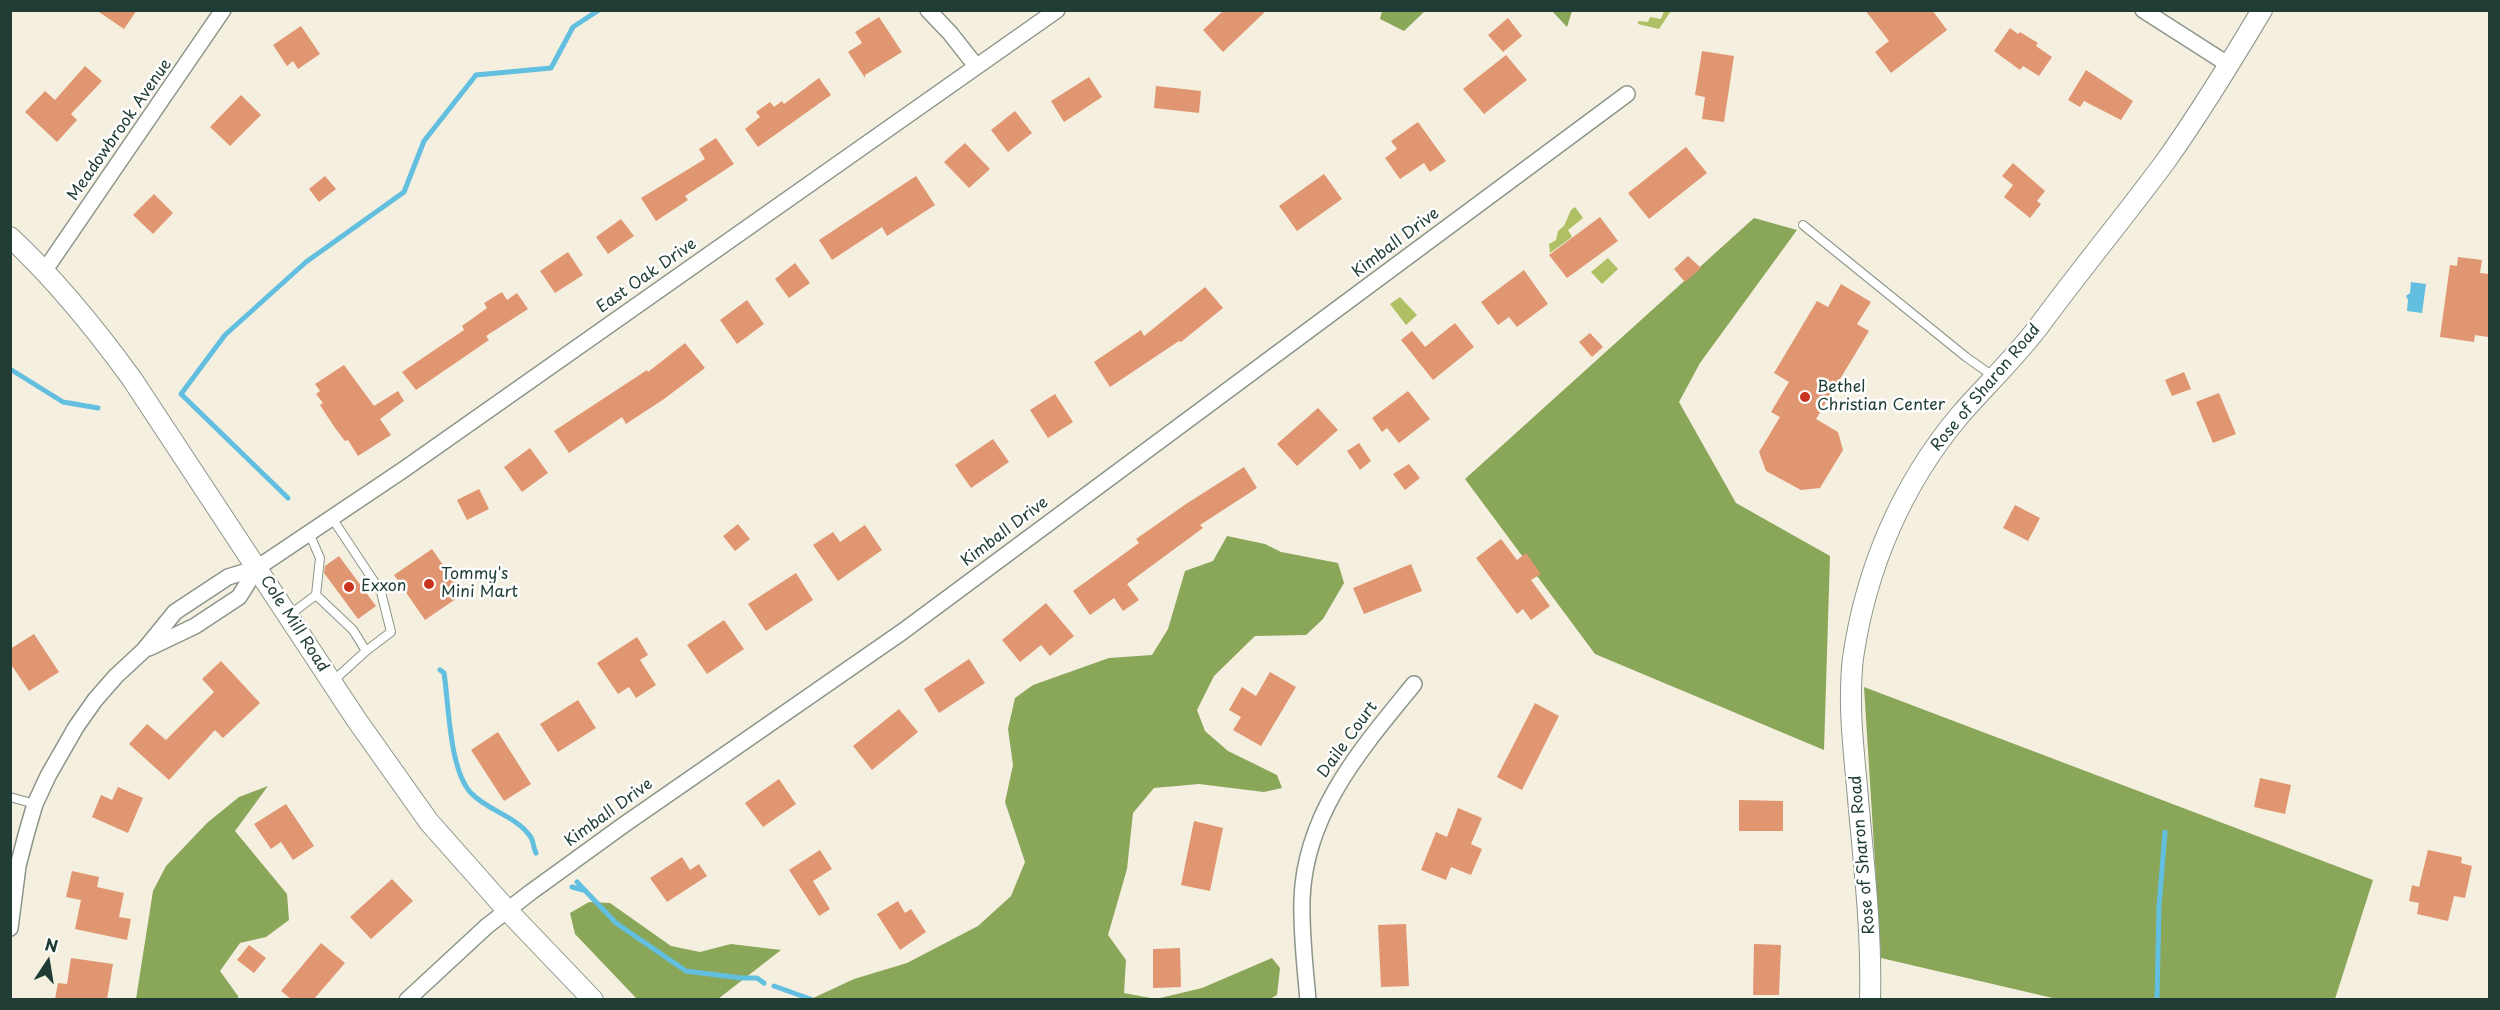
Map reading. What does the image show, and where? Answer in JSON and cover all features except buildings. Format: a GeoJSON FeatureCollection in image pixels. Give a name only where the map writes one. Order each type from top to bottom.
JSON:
{"type":"FeatureCollection","features":[{"type":"Feature","properties":{"kind":"street","name":"Meadowbrook Avenue"},"geometry":{"type":"LineString","coordinates":[[45,270],[224,10]]}},
{"type":"Feature","properties":{"kind":"street"},"geometry":{"type":"LineString","coordinates":[[928,10],[976,66]]}},
{"type":"Feature","properties":{"kind":"street","name":"East Oak Drive"},"geometry":{"type":"LineString","coordinates":[[10,928],[18,866],[35,804],[62,750],[82,718],[116,676],[144,650],[174,612],[228,577],[257,568],[332,518],[1057,10]]}},
{"type":"Feature","properties":{"kind":"street"},"geometry":{"type":"LineString","coordinates":[[2143,10],[2229,65]]}},
{"type":"Feature","properties":{"kind":"street","name":"Rose of Sharon Road"},"geometry":{"type":"LineString","coordinates":[[1870,999],[1870,916],[1851,724],[1853,658],[1874,568],[1888,530],[1918,473],[1937,444],[1993,376],[2040,325],[2166,161],[2262,10]]}},
{"type":"Feature","properties":{"kind":"street","name":"Kimball Drive"},"geometry":{"type":"LineString","coordinates":[[407,999],[507,910],[625,824],[902,632],[1626,94]]}},
{"type":"Feature","properties":{"kind":"street","name":"Cole Mill Road"},"geometry":{"type":"LineString","coordinates":[[10,237],[45,270],[103,339],[132,379],[332,682],[429,822],[507,910],[593,999]]}},
{"type":"Feature","properties":{"kind":"street","name":"East Oak Drive"},"geometry":{"type":"LineString","coordinates":[[144,650],[195,626],[239,597],[257,568]]}},
{"type":"Feature","properties":{"kind":"street","name":"Daile Court"},"geometry":{"type":"LineString","coordinates":[[1308,999],[1302,897],[1305,869],[1319,826],[1333,791],[1346,770],[1414,684]]}},
{"type":"Feature","properties":{"kind":"lane"},"geometry":{"type":"LineString","coordinates":[[1803,225],[1966,357],[1993,376]]}},
{"type":"Feature","properties":{"kind":"lane"},"geometry":{"type":"LineString","coordinates":[[332,518],[381,592],[391,632],[332,682]]}},
{"type":"Feature","properties":{"kind":"lane"},"geometry":{"type":"LineString","coordinates":[[288,616],[316,595],[320,558],[309,533]]}},
{"type":"Feature","properties":{"kind":"lane"},"geometry":{"type":"LineString","coordinates":[[316,595],[353,630],[366,651]]}},
{"type":"Feature","properties":{"kind":"lane"},"geometry":{"type":"LineString","coordinates":[[10,797],[35,804]]}},
{"type":"Feature","properties":{"kind":"green space"},"geometry":{"type":"Polygon","coordinates":[[[1382,10],[1425,11],[1404,31],[1380,19],[1382,10]]]}},
{"type":"Feature","properties":{"kind":"green space"},"geometry":{"type":"Polygon","coordinates":[[[1552,11],[1572,11],[1567,27],[1552,11]]]}},
{"type":"Feature","properties":{"kind":"green space"},"geometry":{"type":"Polygon","coordinates":[[[1664,11],[1671,11],[1659,29],[1638,24],[1638,21],[1648,22],[1650,17],[1661,19],[1664,11]]]}},
{"type":"Feature","properties":{"kind":"green space"},"geometry":{"type":"Polygon","coordinates":[[[1575,207],[1583,218],[1568,230],[1572,237],[1550,253],[1549,244],[1556,240],[1558,231],[1564,226],[1571,210],[1575,207]]]}},
{"type":"Feature","properties":{"kind":"green space"},"geometry":{"type":"Polygon","coordinates":[[[1754,218],[1797,230],[1700,363],[1679,402],[1736,503],[1830,556],[1824,750],[1595,654],[1465,479],[1754,218]]]}},
{"type":"Feature","properties":{"kind":"green space"},"geometry":{"type":"Polygon","coordinates":[[[1608,258],[1618,269],[1602,284],[1591,272],[1608,258]]]}},
{"type":"Feature","properties":{"kind":"green space"},"geometry":{"type":"Polygon","coordinates":[[[1400,297],[1417,315],[1406,325],[1390,304],[1400,297]]]}},
{"type":"Feature","properties":{"kind":"green space"},"geometry":{"type":"Polygon","coordinates":[[[1227,536],[1265,544],[1281,552],[1338,563],[1344,583],[1323,619],[1306,635],[1255,636],[1214,676],[1197,710],[1205,731],[1228,751],[1277,775],[1282,788],[1264,792],[1199,784],[1154,788],[1133,813],[1127,869],[1108,935],[1126,960],[1124,993],[1156,999],[1202,988],[1272,958],[1280,968],[1277,995],[1268,1000],[811,999],[854,979],[907,963],[978,926],[1011,896],[1025,862],[1005,802],[1013,765],[1008,729],[1015,698],[1033,685],[1109,658],[1152,655],[1168,629],[1185,571],[1213,561],[1227,536]]]}},
{"type":"Feature","properties":{"kind":"green space"},"geometry":{"type":"Polygon","coordinates":[[[1864,687],[2373,880],[2335,999],[2057,999],[1881,958],[1864,687]]]}},
{"type":"Feature","properties":{"kind":"green space"},"geometry":{"type":"Polygon","coordinates":[[[268,786],[235,831],[287,894],[289,920],[266,937],[240,943],[220,971],[238,999],[136,999],[153,891],[166,866],[207,823],[239,797],[268,786]]]}},
{"type":"Feature","properties":{"kind":"green space"},"geometry":{"type":"Polygon","coordinates":[[[589,902],[610,903],[671,946],[700,952],[731,944],[781,950],[718,999],[637,999],[575,934],[570,913],[589,902]]]}},
{"type":"Feature","properties":{"kind":"water"},"geometry":{"type":"Polygon","coordinates":[[[2411,282],[2426,284],[2422,313],[2407,311],[2406,296],[2410,293],[2411,282]]]}},
{"type":"Feature","properties":{"kind":"waterway"},"geometry":{"type":"LineString","coordinates":[[288,498],[181,394],[225,335],[306,262],[404,192],[424,141],[476,75],[551,68],[573,27],[599,10]]}},
{"type":"Feature","properties":{"kind":"waterway"},"geometry":{"type":"LineString","coordinates":[[10,369],[63,402],[98,408]]}},
{"type":"Feature","properties":{"kind":"waterway"},"geometry":{"type":"LineString","coordinates":[[440,670],[444,673],[454,753],[464,782],[478,799],[524,829],[531,838],[536,853]]}},
{"type":"Feature","properties":{"kind":"waterway"},"geometry":{"type":"LineString","coordinates":[[2157,1000],[2159,907],[2165,832]]}},
{"type":"Feature","properties":{"kind":"waterway"},"geometry":{"type":"LineString","coordinates":[[577,882],[616,923],[686,971],[757,978],[764,983]]}},
{"type":"Feature","properties":{"kind":"waterway"},"geometry":{"type":"LineString","coordinates":[[572,887],[583,890]]}},
{"type":"Feature","properties":{"kind":"waterway"},"geometry":{"type":"LineString","coordinates":[[774,986],[813,1000]]}},
{"type":"Feature","properties":{"kind":"place","name":"Bethel Christian Center"},"geometry":{"type":"Point","coordinates":[1805,397]}},
{"type":"Feature","properties":{"kind":"place","name":"Tommy's Mini Mart"},"geometry":{"type":"Point","coordinates":[429,584]}},
{"type":"Feature","properties":{"kind":"place","name":"Exxon"},"geometry":{"type":"Point","coordinates":[349,587]}}]}
